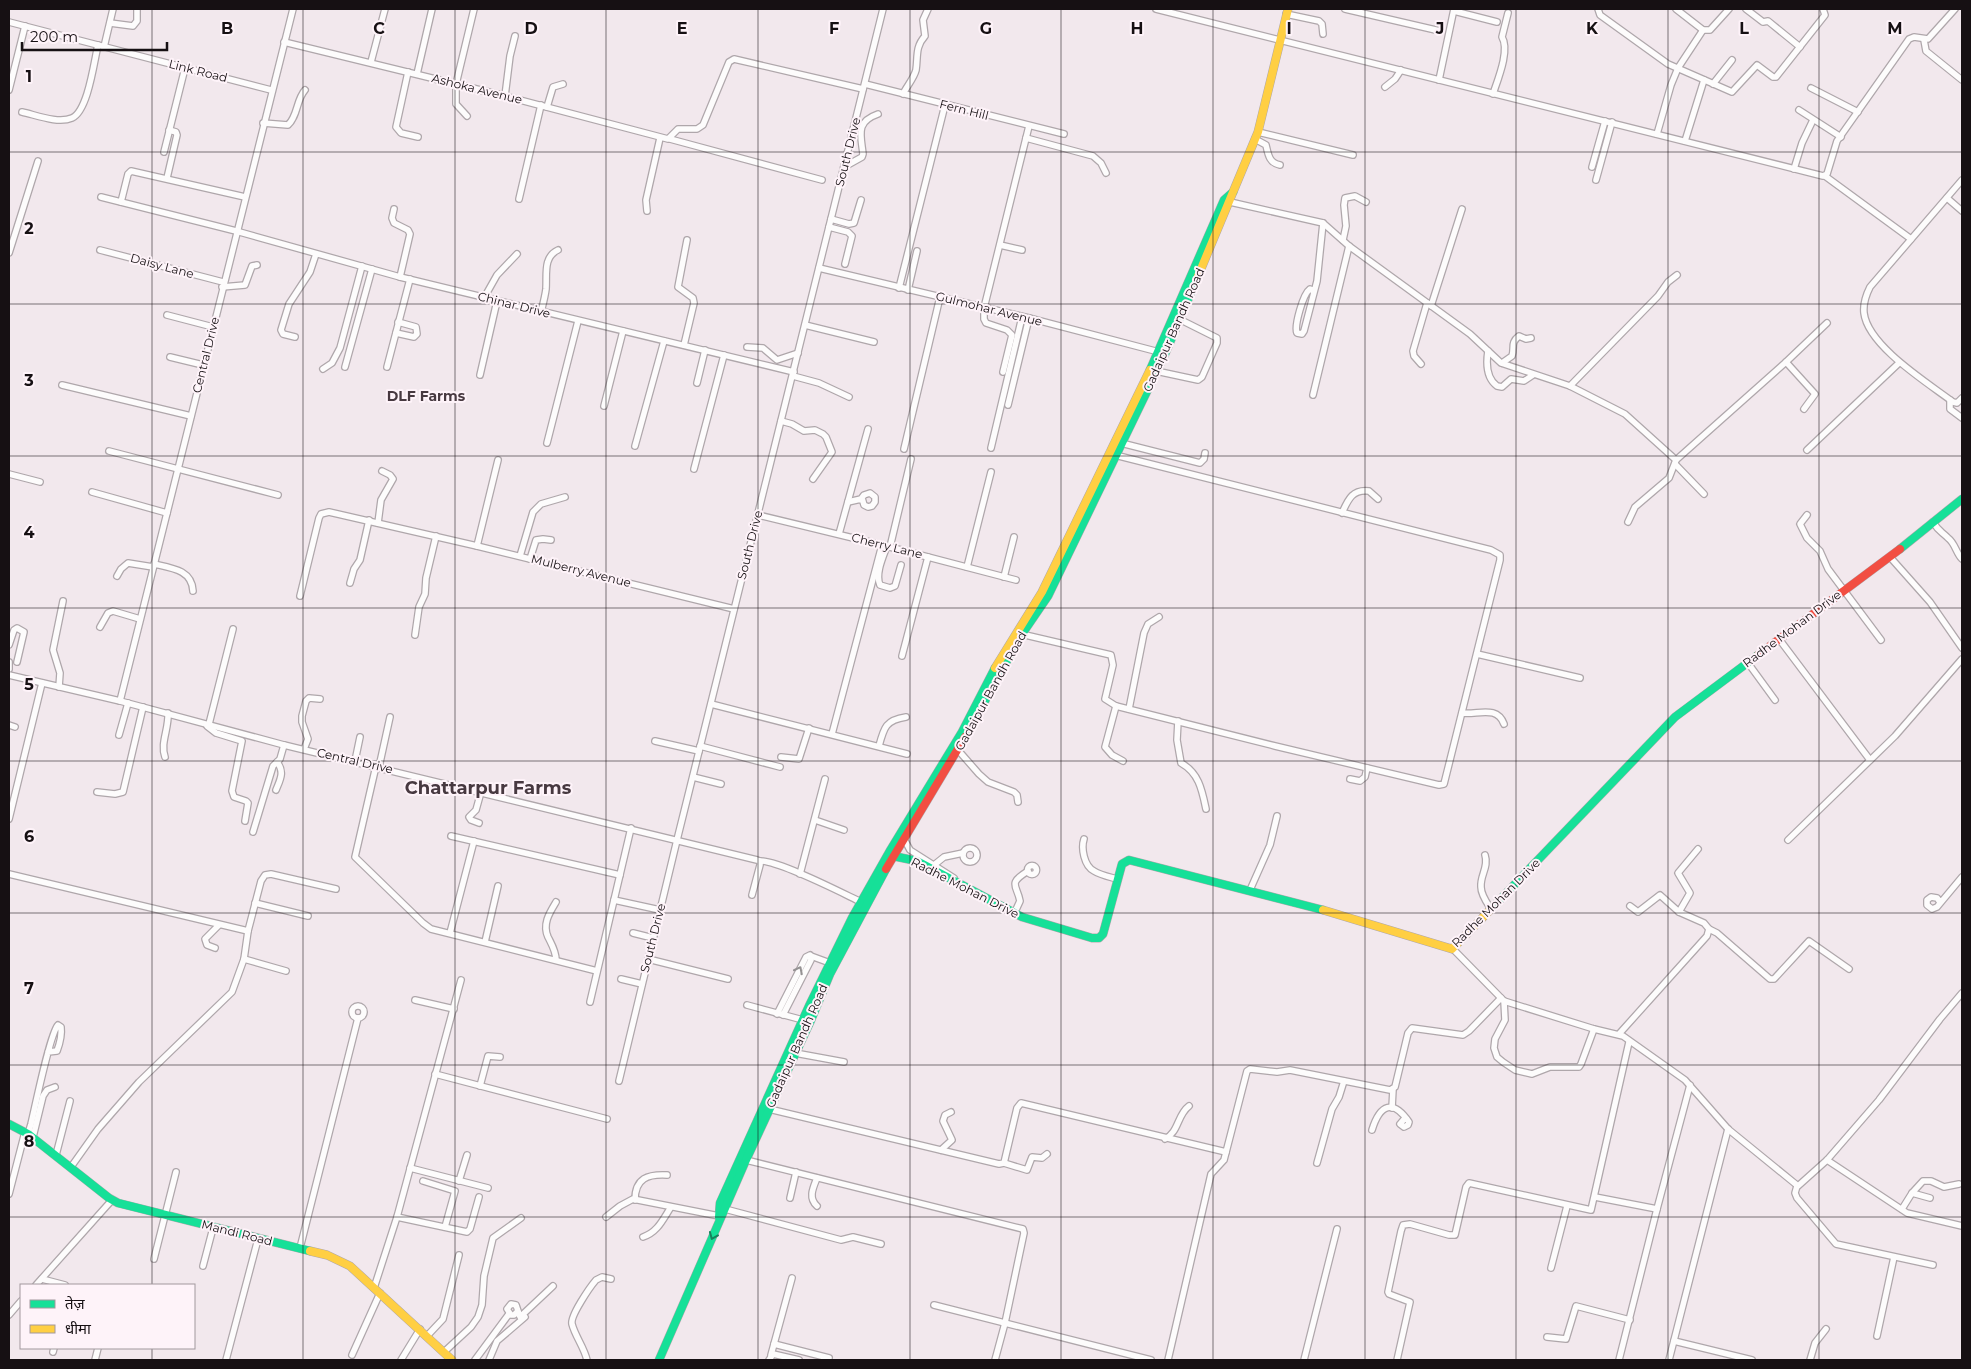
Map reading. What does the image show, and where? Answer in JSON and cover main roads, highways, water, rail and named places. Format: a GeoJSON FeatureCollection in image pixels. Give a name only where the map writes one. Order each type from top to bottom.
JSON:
{"type":"FeatureCollection","features":[{"type":"Feature","properties":{"kind":"district","name":"DLF Farms"},"geometry":{"type":"Point","coordinates":[426,396]}},
{"type":"Feature","properties":{"kind":"district","name":"Chattarpur Farms"},"geometry":{"type":"Point","coordinates":[488,788]}}]}
